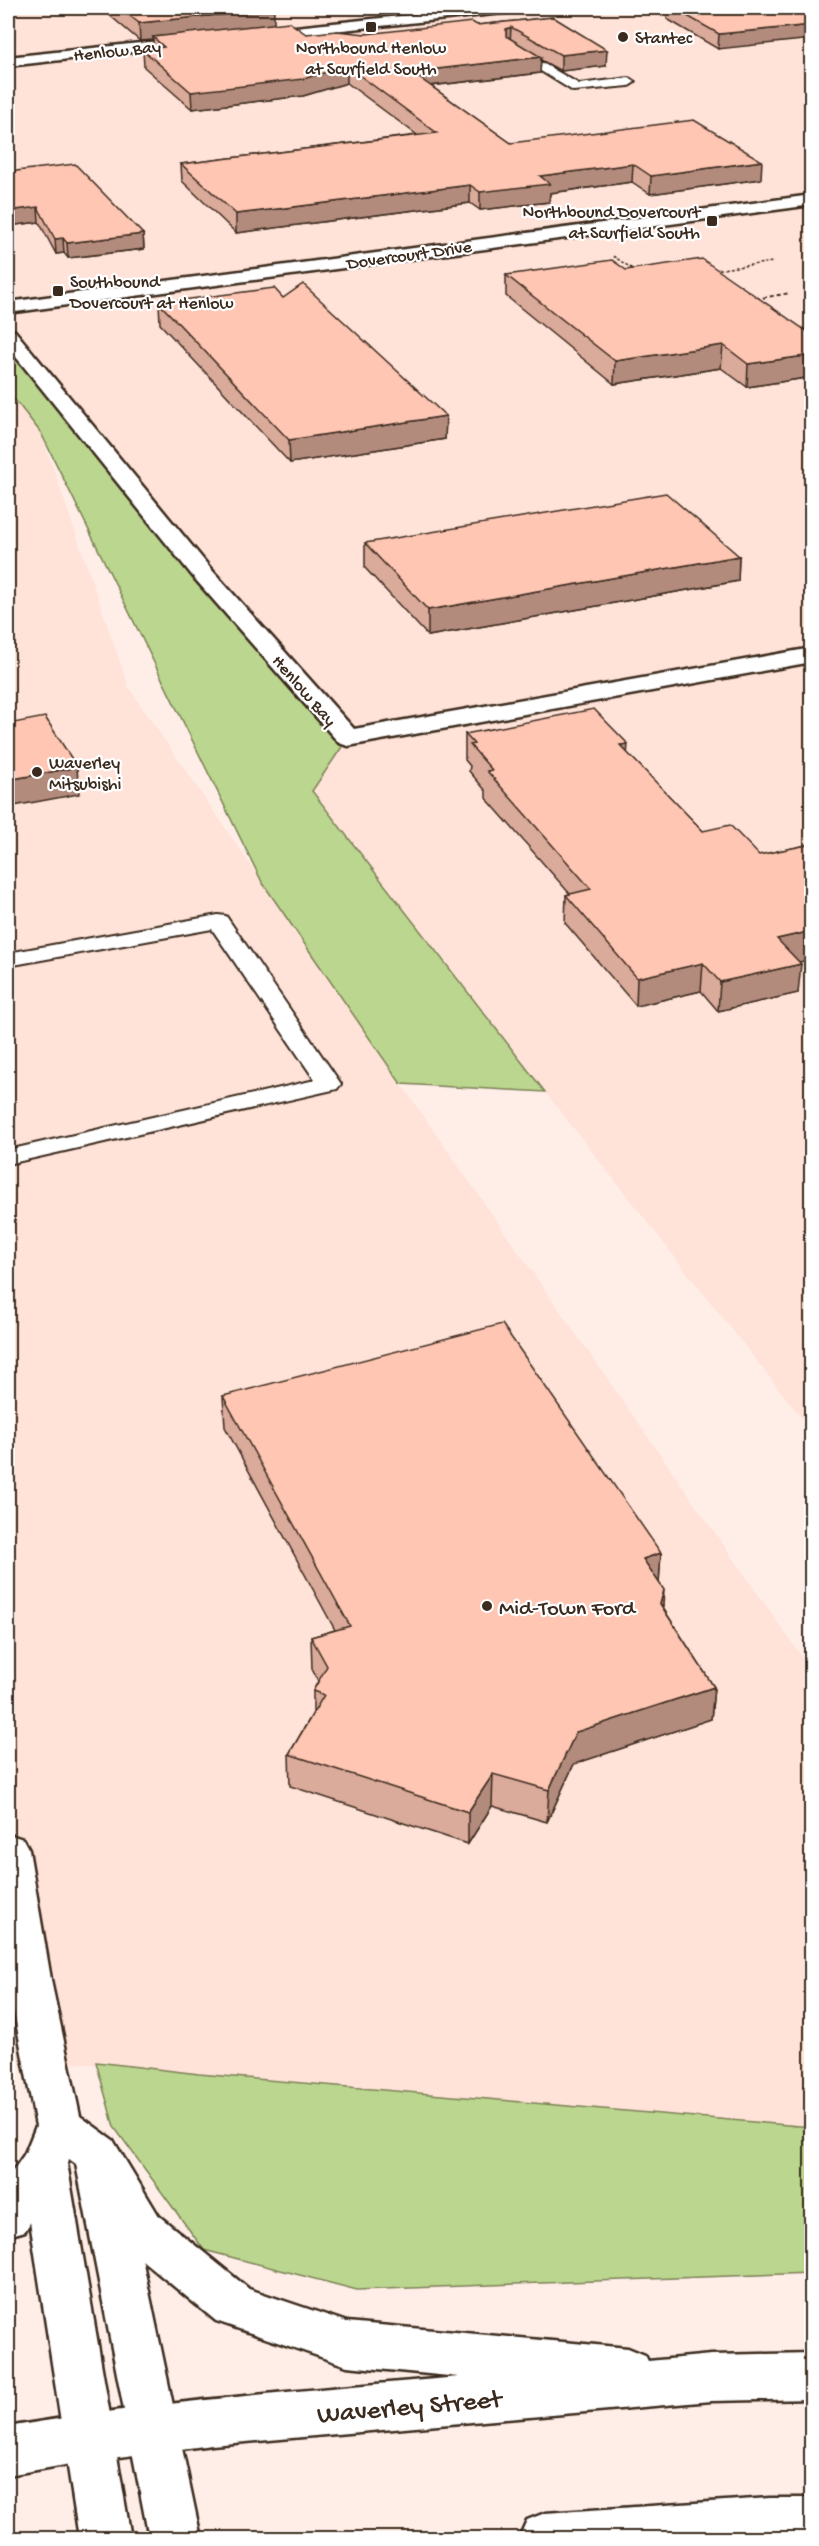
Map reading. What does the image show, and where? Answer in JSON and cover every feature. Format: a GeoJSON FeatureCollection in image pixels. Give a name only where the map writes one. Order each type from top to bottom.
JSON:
{"type":"FeatureCollection","features":[{"type":"Feature","properties":{"kind":"street"},"geometry":{"type":"LineString","coordinates":[[242,37],[513,8]]}},
{"type":"Feature","properties":{"kind":"street","name":"Henlow Bay"},"geometry":{"type":"LineString","coordinates":[[8,62],[207,40]]}},
{"type":"Feature","properties":{"kind":"street","name":"Dovercourt Drive"},"geometry":{"type":"LineString","coordinates":[[8,308],[812,200]]}},
{"type":"Feature","properties":{"kind":"street","name":"Henlow Bay"},"geometry":{"type":"LineString","coordinates":[[8,335],[202,574],[348,738],[812,655]]}},
{"type":"Feature","properties":{"kind":"street"},"geometry":{"type":"LineString","coordinates":[[8,1850],[30,1985],[88,2437],[105,2538]]}},
{"type":"Feature","properties":{"kind":"street"},"geometry":{"type":"LineString","coordinates":[[52,2145],[97,2154],[142,2231],[233,2306],[347,2344],[711,2378]]}},
{"type":"Feature","properties":{"kind":"street"},"geometry":{"type":"LineString","coordinates":[[8,2216],[52,2145]]}},
{"type":"Feature","properties":{"kind":"street"},"geometry":{"type":"LineString","coordinates":[[97,2154],[175,2538]]}},
{"type":"Feature","properties":{"kind":"street","name":"Waverley Street"},"geometry":{"type":"LineString","coordinates":[[8,2451],[88,2437],[212,2422],[711,2378],[812,2376]]}},
{"type":"Feature","properties":{"kind":"street"},"geometry":{"type":"LineString","coordinates":[[545,2538],[770,2523],[812,2523]]}},
{"type":"Feature","properties":{"kind":"lane"},"geometry":{"type":"LineString","coordinates":[[511,48],[577,88],[629,82]]}},
{"type":"Feature","properties":{"kind":"lane"},"geometry":{"type":"LineString","coordinates":[[8,960],[218,921],[329,1084],[8,1157]]}},
{"type":"Feature","properties":{"kind":"path"},"geometry":{"type":"LineString","coordinates":[[705,271],[773,262]]}},
{"type":"Feature","properties":{"kind":"path"},"geometry":{"type":"LineString","coordinates":[[755,299],[790,293]]}},
{"type":"Feature","properties":{"kind":"shaded area"},"geometry":{"type":"Polygon","coordinates":[[[8,8],[467,8],[8,56],[8,8]]]}},
{"type":"Feature","properties":{"kind":"shaded area"},"geometry":{"type":"Polygon","coordinates":[[[513,8],[811,8],[811,1430],[545,1092],[312,790],[203,574],[8,335],[8,62],[513,8]]]}},
{"type":"Feature","properties":{"kind":"shaded area"},"geometry":{"type":"Polygon","coordinates":[[[8,391],[41,433],[129,688],[401,1084],[811,1670],[811,2127],[8,2057],[8,391]]]}},
{"type":"Feature","properties":{"kind":"green space"},"geometry":{"type":"Polygon","coordinates":[[[8,335],[203,574],[348,738],[312,791],[545,1092],[401,1084],[262,882],[41,433],[8,391],[8,335]]]}},
{"type":"Feature","properties":{"kind":"green space"},"geometry":{"type":"Polygon","coordinates":[[[96,2062],[199,2074],[811,2127],[811,2273],[357,2290],[204,2250],[114,2127],[96,2062]]]}},
{"type":"Feature","properties":{"kind":"building"},"geometry":{"type":"Polygon","coordinates":[[[120,8],[271,8],[274,9],[139,23],[120,8]]]}},
{"type":"Feature","properties":{"kind":"building"},"geometry":{"type":"Polygon","coordinates":[[[673,8],[812,8],[812,25],[719,34],[673,8]]]}},
{"type":"Feature","properties":{"kind":"building"},"geometry":{"type":"Polygon","coordinates":[[[553,17],[607,50],[561,55],[511,27],[506,29],[506,36],[541,57],[411,72],[511,143],[694,120],[762,161],[651,176],[633,164],[540,176],[550,184],[480,192],[470,185],[236,214],[181,164],[437,133],[347,66],[303,79],[191,92],[143,50],[164,47],[153,37],[289,22],[306,34],[337,31],[366,34],[472,22],[477,25],[553,17]]]}},
{"type":"Feature","properties":{"kind":"building"},"geometry":{"type":"Polygon","coordinates":[[[75,164],[143,234],[67,243],[63,238],[55,239],[38,207],[8,211],[8,172],[75,164]]]}},
{"type":"Feature","properties":{"kind":"building"},"geometry":{"type":"Polygon","coordinates":[[[702,259],[812,335],[812,355],[748,364],[723,345],[615,361],[506,275],[612,260],[626,270],[702,259]]]}},
{"type":"Feature","properties":{"kind":"building"},"geometry":{"type":"Polygon","coordinates":[[[303,284],[446,416],[289,440],[159,303],[274,288],[283,298],[303,284]]]}},
{"type":"Feature","properties":{"kind":"building"},"geometry":{"type":"Polygon","coordinates":[[[666,493],[739,556],[428,610],[365,543],[666,493]]]}},
{"type":"Feature","properties":{"kind":"building"},"geometry":{"type":"Polygon","coordinates":[[[594,709],[628,744],[620,745],[703,831],[730,825],[759,855],[812,844],[812,931],[777,939],[801,964],[720,982],[703,963],[637,978],[566,895],[591,889],[487,771],[492,770],[470,745],[474,744],[465,734],[594,709]]]}},
{"type":"Feature","properties":{"kind":"building"},"geometry":{"type":"Polygon","coordinates":[[[45,717],[77,767],[8,780],[8,724],[45,717]]]}},
{"type":"Feature","properties":{"kind":"building","name":"Mid-Town Ford"},"geometry":{"type":"Polygon","coordinates":[[[502,1324],[661,1553],[643,1559],[664,1590],[660,1604],[714,1687],[576,1732],[549,1790],[493,1774],[468,1812],[289,1754],[324,1695],[313,1691],[327,1666],[311,1637],[350,1626],[223,1396],[502,1324]]]}},
{"type":"Feature","properties":{"kind":"place","name":"Northbound Henlow at Scurfield South"},"geometry":{"type":"Point","coordinates":[371,27]}},
{"type":"Feature","properties":{"kind":"place","name":"Stantec"},"geometry":{"type":"Point","coordinates":[623,37]}},
{"type":"Feature","properties":{"kind":"place","name":"Northbound Dovercourt at Scurfield South"},"geometry":{"type":"Point","coordinates":[712,221]}},
{"type":"Feature","properties":{"kind":"place","name":"Southbound Dovercourt at Henlow"},"geometry":{"type":"Point","coordinates":[58,291]}},
{"type":"Feature","properties":{"kind":"place","name":"Waverley Mitsubishi"},"geometry":{"type":"Point","coordinates":[37,772]}},
{"type":"Feature","properties":{"kind":"place","name":"Mid-Town Ford"},"geometry":{"type":"Point","coordinates":[487,1606]}}]}
